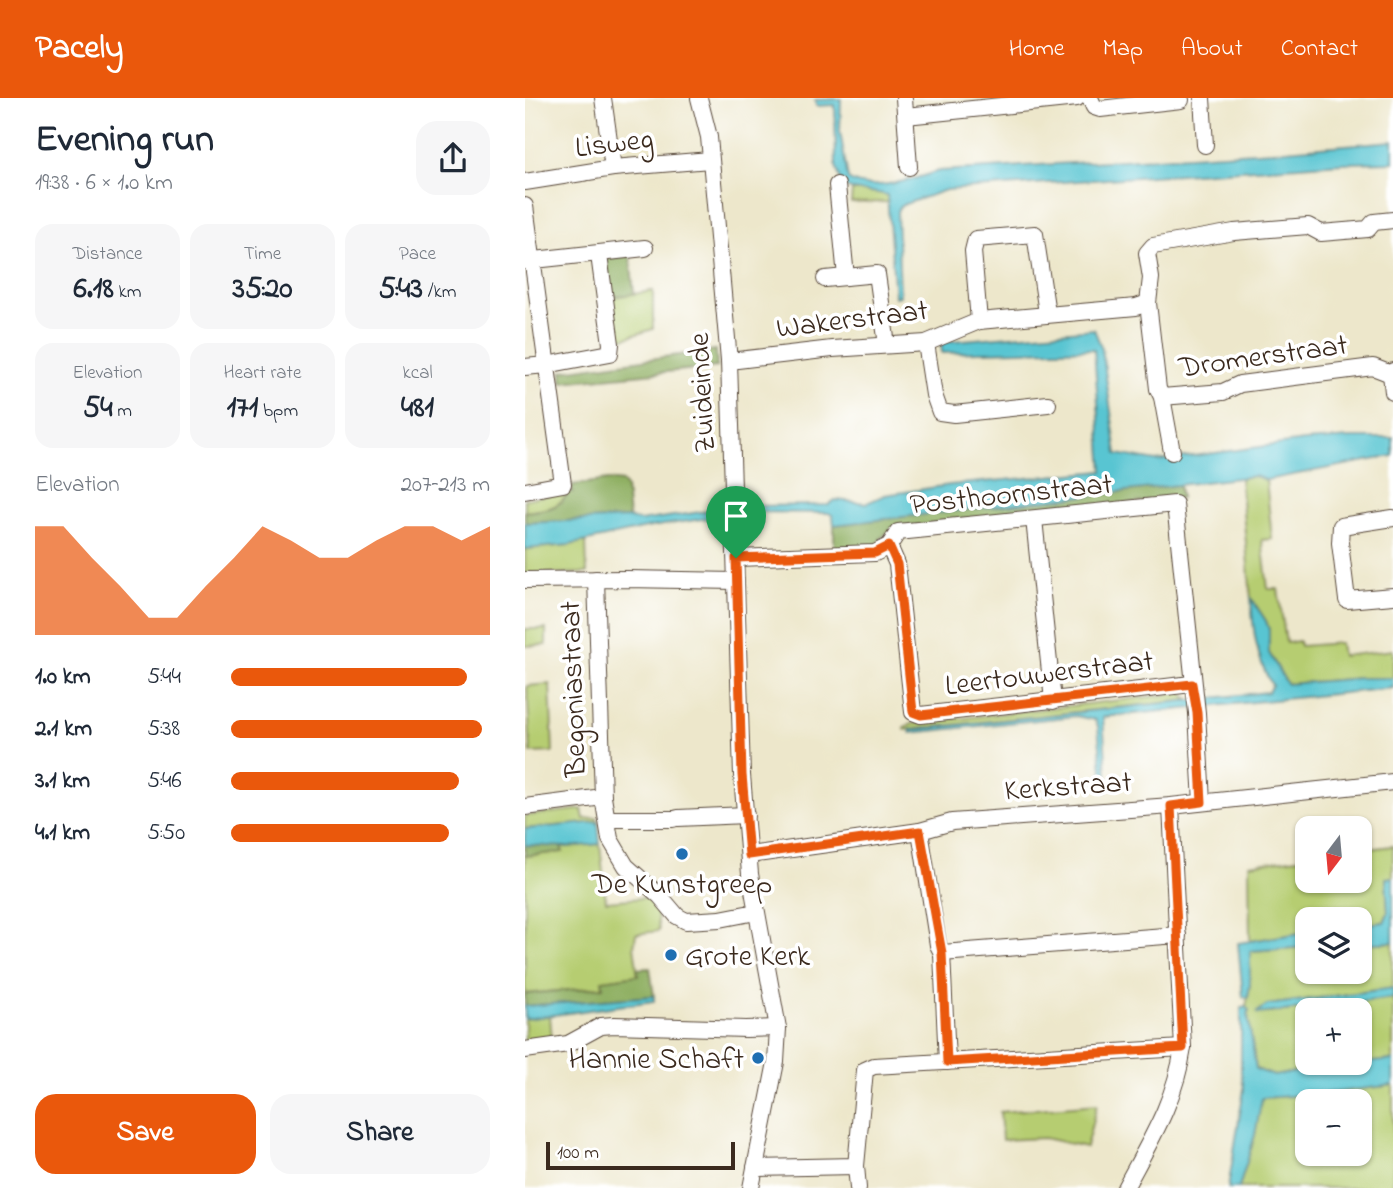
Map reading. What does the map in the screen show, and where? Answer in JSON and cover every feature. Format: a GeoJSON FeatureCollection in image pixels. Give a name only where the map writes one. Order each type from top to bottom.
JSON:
{"type":"FeatureCollection","features":[{"type":"Feature","properties":{"kind":"street"},"geometry":{"type":"LineString","coordinates":[[603,98],[613,168]]}},
{"type":"Feature","properties":{"kind":"street","name":"Zuideinde"},"geometry":{"type":"LineString","coordinates":[[699,98],[709,137],[729,361],[742,775],[756,912],[778,1028],[776,1062],[751,1188]]}},
{"type":"Feature","properties":{"kind":"street"},"geometry":{"type":"LineString","coordinates":[[904,98],[909,167]]}},
{"type":"Feature","properties":{"kind":"street"},"geometry":{"type":"LineString","coordinates":[[906,116],[1077,98]]}},
{"type":"Feature","properties":{"kind":"street"},"geometry":{"type":"LineString","coordinates":[[1090,98],[1094,107],[1100,109],[1181,100]]}},
{"type":"Feature","properties":{"kind":"street"},"geometry":{"type":"LineString","coordinates":[[1205,145],[1203,98],[1212,98]]}},
{"type":"Feature","properties":{"kind":"street","name":"Lisweg"},"geometry":{"type":"LineString","coordinates":[[525,182],[613,168],[711,160]]}},
{"type":"Feature","properties":{"kind":"street"},"geometry":{"type":"LineString","coordinates":[[837,185],[846,277]]}},
{"type":"Feature","properties":{"kind":"street"},"geometry":{"type":"LineString","coordinates":[[525,206],[529,261],[563,484],[525,491]]}},
{"type":"Feature","properties":{"kind":"street","name":"Dromerstraat"},"geometry":{"type":"LineString","coordinates":[[1392,372],[1373,367],[1240,384],[1223,392],[1162,397],[1158,389],[1148,303],[1151,278],[1147,253],[1153,246],[1247,231],[1308,226],[1321,233],[1368,229],[1374,222],[1393,220]]}},
{"type":"Feature","properties":{"kind":"street"},"geometry":{"type":"LineString","coordinates":[[979,321],[973,251],[977,239],[1035,234],[1047,313]]}},
{"type":"Feature","properties":{"kind":"street"},"geometry":{"type":"LineString","coordinates":[[529,261],[645,248]]}},
{"type":"Feature","properties":{"kind":"street"},"geometry":{"type":"LineString","coordinates":[[525,367],[610,353],[599,254]]}},
{"type":"Feature","properties":{"kind":"street"},"geometry":{"type":"LineString","coordinates":[[825,279],[877,274],[887,345]]}},
{"type":"Feature","properties":{"kind":"street","name":"Wakerstraat"},"geometry":{"type":"LineString","coordinates":[[729,361],[926,343],[979,321],[1136,307],[1148,303]]}},
{"type":"Feature","properties":{"kind":"street"},"geometry":{"type":"LineString","coordinates":[[926,343],[934,395],[940,412],[954,414],[1048,404]]}},
{"type":"Feature","properties":{"kind":"street"},"geometry":{"type":"LineString","coordinates":[[1392,372],[1393,392]]}},
{"type":"Feature","properties":{"kind":"street"},"geometry":{"type":"LineString","coordinates":[[1162,397],[1172,452]]}},
{"type":"Feature","properties":{"kind":"street","name":"Posthoornstraat"},"geometry":{"type":"LineString","coordinates":[[736,558],[875,553],[889,546],[898,532],[1175,504],[1195,698]]}},
{"type":"Feature","properties":{"kind":"street"},"geometry":{"type":"LineString","coordinates":[[1393,518],[1341,526],[1340,543],[1347,600],[1393,596]]}},
{"type":"Feature","properties":{"kind":"street"},"geometry":{"type":"LineString","coordinates":[[1034,519],[1053,701]]}},
{"type":"Feature","properties":{"kind":"street","name":"Leertouwerstraat"},"geometry":{"type":"LineString","coordinates":[[889,546],[897,564],[913,712],[921,715],[1053,701],[1195,698]]}},
{"type":"Feature","properties":{"kind":"street","name":"Begoniastraat"},"geometry":{"type":"LineString","coordinates":[[596,579],[603,797],[610,839],[626,866],[660,896],[677,916],[686,921],[756,912]]}},
{"type":"Feature","properties":{"kind":"street"},"geometry":{"type":"LineString","coordinates":[[525,580],[736,581]]}},
{"type":"Feature","properties":{"kind":"street"},"geometry":{"type":"LineString","coordinates":[[1195,698],[1202,802]]}},
{"type":"Feature","properties":{"kind":"street","name":"Kerkstraat"},"geometry":{"type":"LineString","coordinates":[[749,855],[920,831],[952,822],[1171,806],[1393,782]]}},
{"type":"Feature","properties":{"kind":"street"},"geometry":{"type":"LineString","coordinates":[[525,807],[603,797]]}},
{"type":"Feature","properties":{"kind":"street"},"geometry":{"type":"LineString","coordinates":[[1125,1188],[1170,1101],[1183,1048],[1171,806]]}},
{"type":"Feature","properties":{"kind":"street"},"geometry":{"type":"LineString","coordinates":[[607,820],[746,815]]}},
{"type":"Feature","properties":{"kind":"street"},"geometry":{"type":"LineString","coordinates":[[920,831],[942,953],[947,1062]]}},
{"type":"Feature","properties":{"kind":"street"},"geometry":{"type":"LineString","coordinates":[[942,953],[1178,935]]}},
{"type":"Feature","properties":{"kind":"street"},"geometry":{"type":"LineString","coordinates":[[525,1049],[568,1044],[601,1026],[778,1028]]}},
{"type":"Feature","properties":{"kind":"street"},"geometry":{"type":"LineString","coordinates":[[858,1188],[856,1166],[865,1070],[874,1066],[1183,1048]]}},
{"type":"Feature","properties":{"kind":"street"},"geometry":{"type":"LineString","coordinates":[[755,1168],[856,1166]]}},
{"type":"Feature","properties":{"kind":"green space"},"geometry":{"type":"Polygon","coordinates":[[[852,191],[887,194],[888,202],[851,203],[852,191]]]}},
{"type":"Feature","properties":{"kind":"green space"},"geometry":{"type":"Polygon","coordinates":[[[630,255],[634,294],[611,297],[606,259],[630,255]]]}},
{"type":"Feature","properties":{"kind":"green space"},"geometry":{"type":"Polygon","coordinates":[[[653,291],[653,329],[618,340],[611,297],[653,291]]]}},
{"type":"Feature","properties":{"kind":"green space"},"geometry":{"type":"Polygon","coordinates":[[[716,350],[717,367],[562,382],[562,371],[716,350]]]}},
{"type":"Feature","properties":{"kind":"green space"},"geometry":{"type":"Polygon","coordinates":[[[1255,476],[1266,480],[1272,539],[1262,540],[1268,589],[1278,589],[1286,643],[1299,641],[1300,646],[1340,643],[1342,656],[1393,650],[1393,678],[1287,684],[1269,653],[1269,630],[1266,621],[1251,598],[1240,478],[1255,476]]]}},
{"type":"Feature","properties":{"kind":"green space"},"geometry":{"type":"Polygon","coordinates":[[[608,480],[622,482],[626,487],[629,518],[525,523],[525,512],[555,506],[569,492],[573,492],[572,485],[608,480]]]}},
{"type":"Feature","properties":{"kind":"green space"},"geometry":{"type":"Polygon","coordinates":[[[1179,485],[1181,498],[893,528],[881,538],[874,549],[834,550],[834,525],[1179,485]]]}},
{"type":"Feature","properties":{"kind":"green space"},"geometry":{"type":"Polygon","coordinates":[[[569,492],[555,506],[525,512],[525,499],[569,492]]]}},
{"type":"Feature","properties":{"kind":"green space"},"geometry":{"type":"Polygon","coordinates":[[[586,541],[587,573],[525,574],[525,549],[586,541]]]}},
{"type":"Feature","properties":{"kind":"green space"},"geometry":{"type":"Polygon","coordinates":[[[525,629],[546,629],[546,645],[525,646],[525,629]]]}},
{"type":"Feature","properties":{"kind":"green space"},"geometry":{"type":"Polygon","coordinates":[[[550,684],[553,752],[531,753],[527,686],[550,684]]]}},
{"type":"Feature","properties":{"kind":"green space"},"geometry":{"type":"Polygon","coordinates":[[[1182,693],[1190,700],[904,728],[912,724],[1182,693]]]}},
{"type":"Feature","properties":{"kind":"green space"},"geometry":{"type":"Polygon","coordinates":[[[582,809],[584,819],[597,818],[598,822],[525,829],[525,816],[582,809]]]}},
{"type":"Feature","properties":{"kind":"green space"},"geometry":{"type":"Polygon","coordinates":[[[600,844],[606,901],[655,897],[659,931],[636,934],[634,946],[638,975],[603,980],[603,987],[525,994],[525,856],[562,852],[561,846],[600,844]]]}},
{"type":"Feature","properties":{"kind":"green space"},"geometry":{"type":"Polygon","coordinates":[[[525,845],[561,846],[563,852],[525,856],[525,845]]]}},
{"type":"Feature","properties":{"kind":"green space"},"geometry":{"type":"Polygon","coordinates":[[[1393,846],[1393,877],[1386,878],[1388,913],[1384,922],[1372,924],[1372,907],[1295,907],[1295,934],[1250,941],[1249,864],[1295,858],[1295,893],[1372,893],[1372,849],[1393,846]]]}},
{"type":"Feature","properties":{"kind":"green space"},"geometry":{"type":"Polygon","coordinates":[[[1393,942],[1393,988],[1319,998],[1295,998],[1295,1001],[1267,1005],[1267,1013],[1295,1010],[1295,1072],[1274,1076],[1256,1069],[1249,1010],[1246,1007],[1250,984],[1250,951],[1295,948],[1295,984],[1372,984],[1372,943],[1393,942]]]}},
{"type":"Feature","properties":{"kind":"green space"},"geometry":{"type":"Polygon","coordinates":[[[650,968],[654,996],[525,1006],[525,994],[603,987],[602,980],[638,975],[637,969],[650,968]]]}},
{"type":"Feature","properties":{"kind":"green space"},"geometry":{"type":"Polygon","coordinates":[[[1393,998],[1393,1060],[1372,1062],[1372,1000],[1393,998]]]}},
{"type":"Feature","properties":{"kind":"green space"},"geometry":{"type":"Polygon","coordinates":[[[550,1015],[552,1041],[525,1044],[525,1019],[550,1015]]]}},
{"type":"Feature","properties":{"kind":"green space"},"geometry":{"type":"Polygon","coordinates":[[[1393,1085],[1393,1188],[1239,1188],[1255,1135],[1261,1098],[1295,1096],[1295,1166],[1372,1166],[1372,1089],[1361,1089],[1393,1085]]]}},
{"type":"Feature","properties":{"kind":"green space"},"geometry":{"type":"Polygon","coordinates":[[[1097,1104],[1086,1147],[1044,1138],[1002,1140],[1000,1112],[1097,1104]]]}},
{"type":"Feature","properties":{"kind":"water"},"geometry":{"type":"Polygon","coordinates":[[[841,99],[840,131],[848,179],[868,185],[893,183],[939,171],[1393,141],[1393,162],[1342,163],[946,190],[899,207],[900,296],[895,297],[887,195],[853,190],[842,185],[836,166],[835,105],[816,106],[815,100],[841,99]]]}},
{"type":"Feature","properties":{"kind":"water"},"geometry":{"type":"Polygon","coordinates":[[[1094,329],[1102,349],[1117,454],[1156,461],[1304,441],[1393,438],[1393,456],[1266,480],[1255,476],[834,525],[833,516],[829,513],[748,512],[748,506],[828,505],[835,500],[867,503],[885,495],[950,485],[1103,471],[1094,349],[942,353],[941,342],[1094,329]]]}},
{"type":"Feature","properties":{"kind":"water"},"geometry":{"type":"Polygon","coordinates":[[[728,508],[728,515],[651,527],[569,545],[525,549],[525,523],[629,518],[640,521],[728,508]]]}},
{"type":"Feature","properties":{"kind":"water"},"geometry":{"type":"Polygon","coordinates":[[[1251,598],[1266,621],[1269,630],[1269,653],[1287,684],[1393,678],[1393,688],[1103,717],[1108,791],[1104,791],[1098,726],[1095,720],[1076,716],[911,733],[910,730],[1268,692],[1272,685],[1259,654],[1251,598]]]}},
{"type":"Feature","properties":{"kind":"water"},"geometry":{"type":"Polygon","coordinates":[[[598,822],[600,844],[568,847],[525,845],[525,829],[598,822]]]}},
{"type":"Feature","properties":{"kind":"water"},"geometry":{"type":"Polygon","coordinates":[[[1393,877],[1393,942],[1372,943],[1372,924],[1384,922],[1388,913],[1386,878],[1393,877]]]}},
{"type":"Feature","properties":{"kind":"water"},"geometry":{"type":"Polygon","coordinates":[[[1295,934],[1295,948],[1250,951],[1248,998],[1243,997],[1238,943],[1295,934]]]}},
{"type":"Feature","properties":{"kind":"water"},"geometry":{"type":"Polygon","coordinates":[[[1393,988],[1393,998],[1372,1000],[1372,998],[1319,998],[1393,988]]]}},
{"type":"Feature","properties":{"kind":"water"},"geometry":{"type":"Polygon","coordinates":[[[654,996],[654,1001],[525,1019],[525,1006],[654,996]]]}},
{"type":"Feature","properties":{"kind":"water"},"geometry":{"type":"Polygon","coordinates":[[[1295,1001],[1295,1010],[1258,1014],[1257,1012],[1267,1005],[1295,1001]]]}},
{"type":"Feature","properties":{"kind":"water"},"geometry":{"type":"Polygon","coordinates":[[[1246,1007],[1249,1010],[1256,1069],[1274,1076],[1295,1072],[1295,1075],[1372,1075],[1372,1062],[1393,1060],[1393,1085],[1361,1089],[1295,1089],[1295,1096],[1262,1098],[1255,1135],[1239,1188],[1228,1188],[1244,1089],[1241,1072],[1241,1008],[1246,1007]]]}},
{"type":"Feature","properties":{"kind":"place","name":"De Kunstgreep"},"geometry":{"type":"Point","coordinates":[682,854]}},
{"type":"Feature","properties":{"kind":"place","name":"Grote Kerk"},"geometry":{"type":"Point","coordinates":[671,955]}},
{"type":"Feature","properties":{"kind":"place","name":"Hannie Schaft"},"geometry":{"type":"Point","coordinates":[758,1058]}},
{"type":"Feature","properties":{"kind":"route"},"geometry":{"type":"LineString","coordinates":[[889,546],[897,564],[913,712],[921,715],[1192,684],[1197,713],[1202,802],[1171,806],[1183,1048],[947,1062],[942,953],[920,831],[749,855],[742,775],[736,558],[875,553],[889,546]]}}]}
